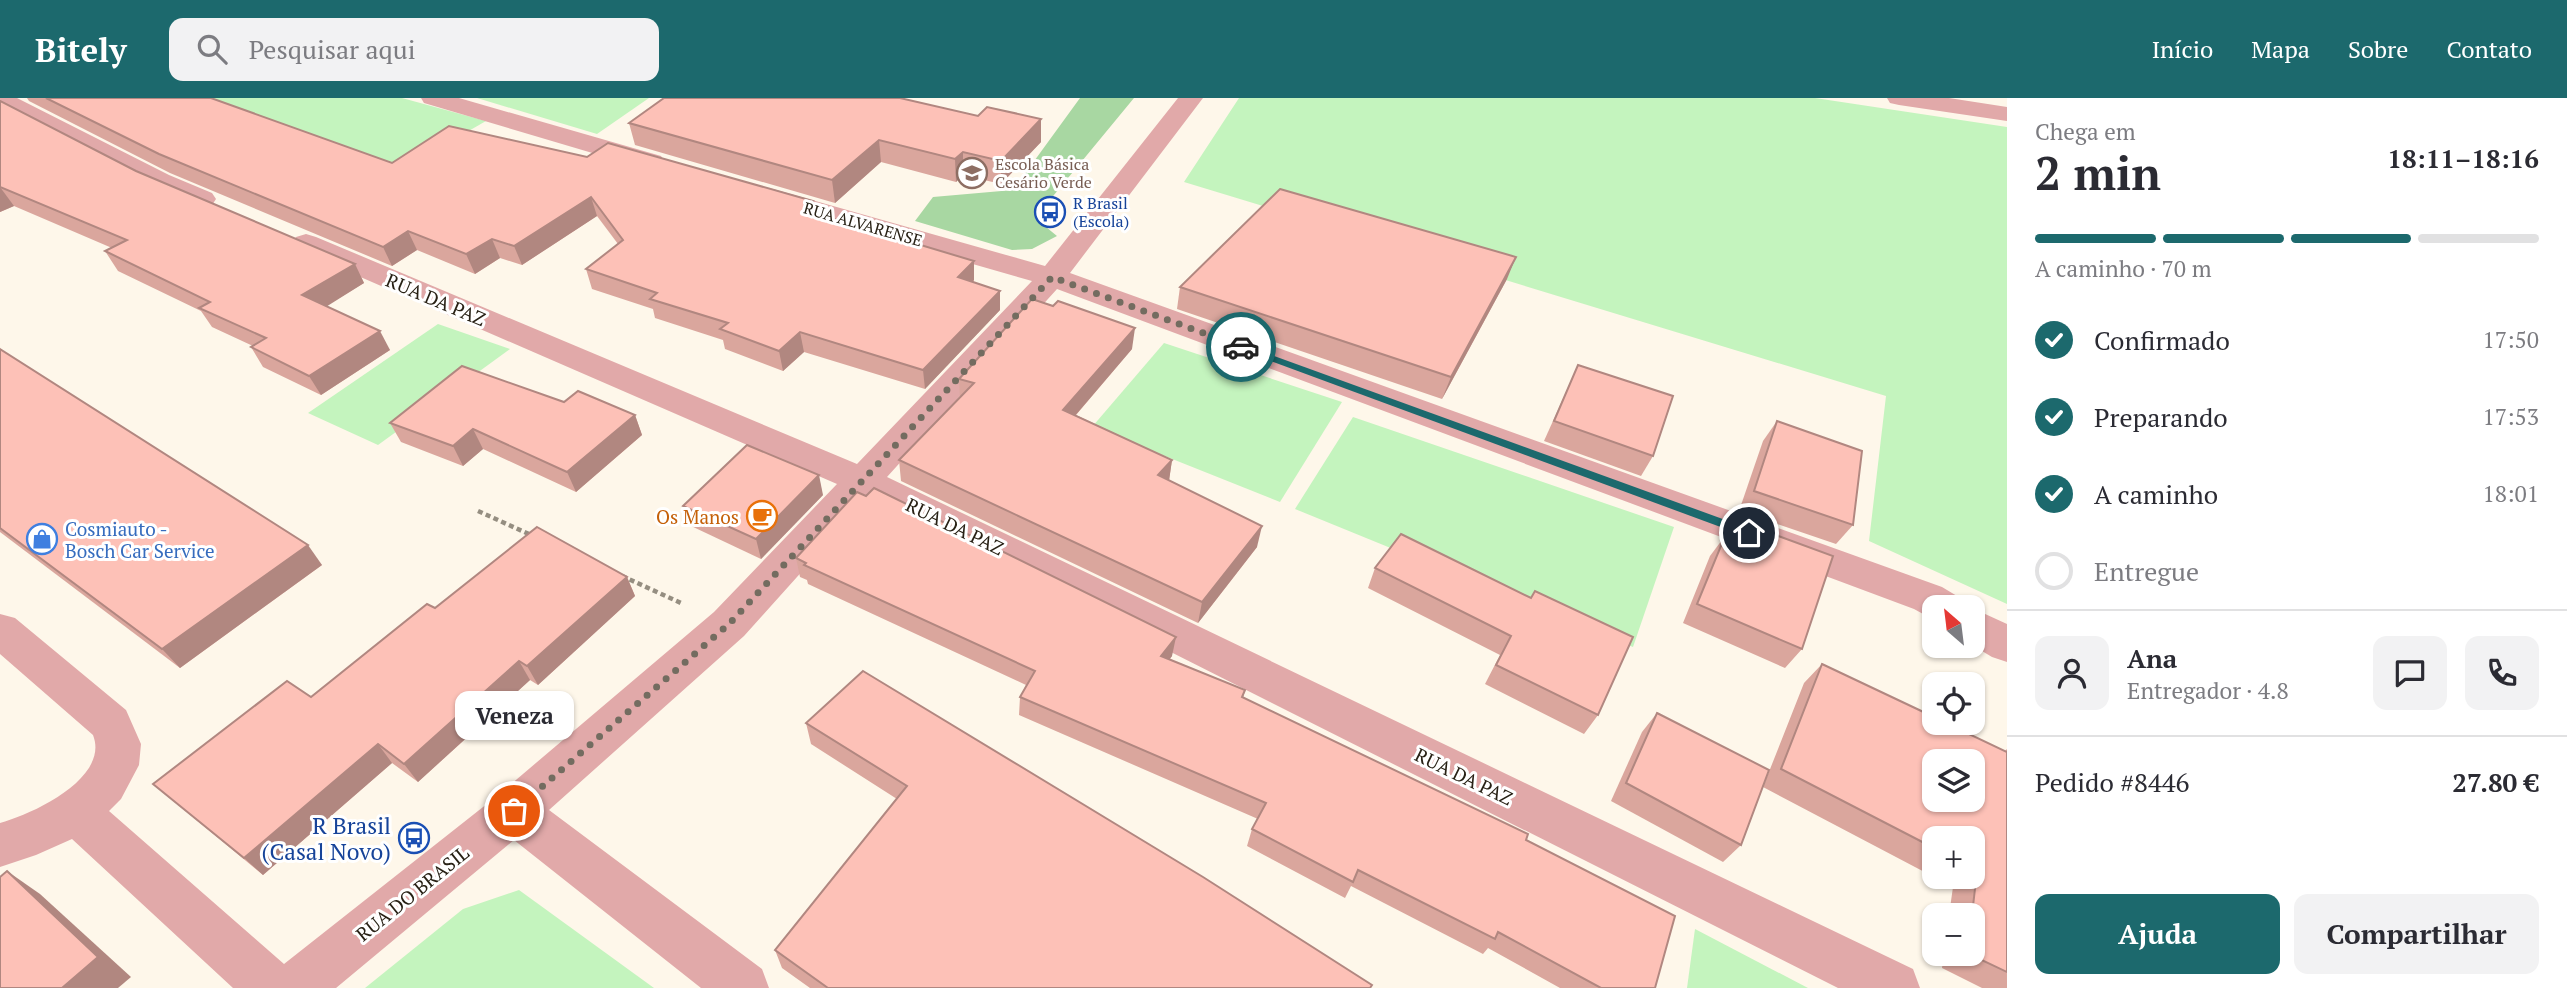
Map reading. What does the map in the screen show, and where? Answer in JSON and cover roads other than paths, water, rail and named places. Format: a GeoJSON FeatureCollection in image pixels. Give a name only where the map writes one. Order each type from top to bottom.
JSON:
{"type":"FeatureCollection","features":[{"type":"Feature","properties":{"kind":"street"},"geometry":{"type":"LineString","coordinates":[[433,98],[671,168]]}},
{"type":"Feature","properties":{"kind":"street","name":"RUA DO BRASIL"},"geometry":{"type":"LineString","coordinates":[[295,988],[514,811],[729,624],[1052,277],[1191,98]]}},
{"type":"Feature","properties":{"kind":"street"},"geometry":{"type":"LineString","coordinates":[[1899,98],[2007,114]]}},
{"type":"Feature","properties":{"kind":"street"},"geometry":{"type":"LineString","coordinates":[[0,99],[159,181],[235,214]]}},
{"type":"Feature","properties":{"kind":"street","name":"RUA ALVARENSE"},"geometry":{"type":"LineString","coordinates":[[737,187],[1052,277],[1922,596]]}},
{"type":"Feature","properties":{"kind":"street","name":"RUA DA PAZ"},"geometry":{"type":"LineString","coordinates":[[274,230],[861,480],[1894,988]]}},
{"type":"Feature","properties":{"kind":"street"},"geometry":{"type":"LineString","coordinates":[[0,630],[110,723],[118,735],[121,750],[115,770],[99,790],[75,811],[35,834],[0,845]]}},
{"type":"Feature","properties":{"kind":"street"},"geometry":{"type":"LineString","coordinates":[[1985,632],[2007,645]]}},
{"type":"Feature","properties":{"kind":"street"},"geometry":{"type":"LineString","coordinates":[[75,811],[272,988]]}},
{"type":"Feature","properties":{"kind":"street"},"geometry":{"type":"LineString","coordinates":[[514,811],[743,988]]}},
{"type":"Feature","properties":{"kind":"place","name":"Escola Básica Cesário Verde"},"geometry":{"type":"Point","coordinates":[972,173]}},
{"type":"Feature","properties":{"kind":"place","name":"R Brasil (Escola)"},"geometry":{"type":"Point","coordinates":[1050,212]}},
{"type":"Feature","properties":{"kind":"place","name":"Os Manos"},"geometry":{"type":"Point","coordinates":[762,516]}},
{"type":"Feature","properties":{"kind":"place","name":"Cosmiauto - Bosch Car Service"},"geometry":{"type":"Point","coordinates":[42,539]}},
{"type":"Feature","properties":{"kind":"place","name":"Veneza"},"geometry":{"type":"Point","coordinates":[514,811]}},
{"type":"Feature","properties":{"kind":"place","name":"R Brasil (Casal Novo)"},"geometry":{"type":"Point","coordinates":[414,838]}}]}
